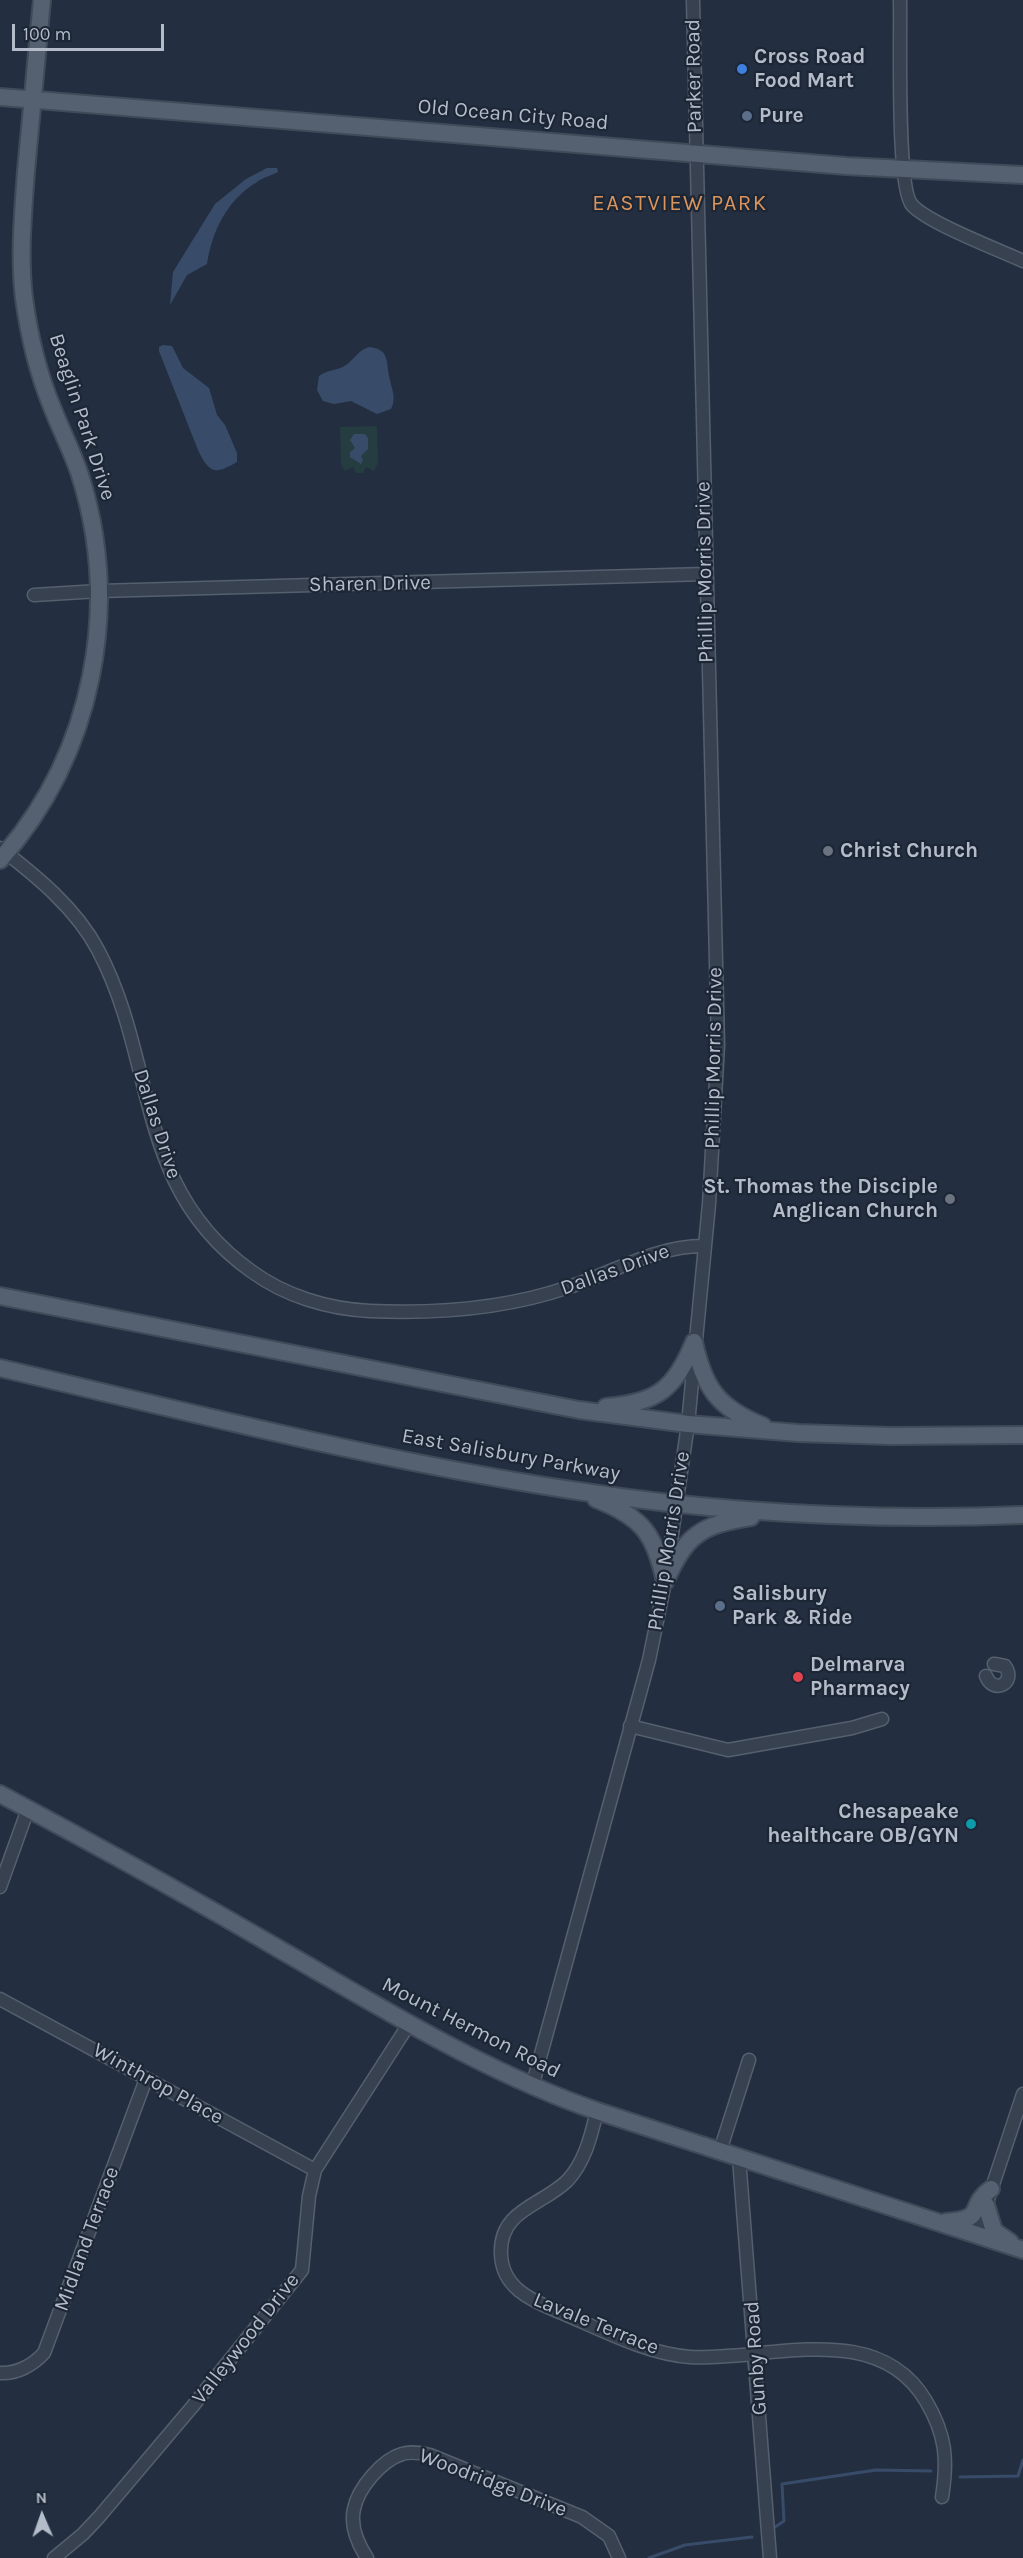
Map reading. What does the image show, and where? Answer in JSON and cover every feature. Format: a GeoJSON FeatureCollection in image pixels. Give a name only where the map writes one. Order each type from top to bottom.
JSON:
{"type":"FeatureCollection","features":[{"type":"Feature","properties":{"kind":"main road","name":"Beaglin Park Drive"},"geometry":{"type":"LineString","coordinates":[[2,853],[48,794],[79,727],[94,665],[99,591],[94,536],[85,494],[38,363],[24,299],[22,233],[42,0]]}},
{"type":"Feature","properties":{"kind":"main road","name":"Old Ocean City Road"},"geometry":{"type":"LineString","coordinates":[[0,97],[903,169],[1023,175]]}},
{"type":"Feature","properties":{"kind":"main road"},"geometry":{"type":"LineString","coordinates":[[0,1296],[579,1410],[688,1424],[775,1431],[891,1436],[1023,1435]]}},
{"type":"Feature","properties":{"kind":"main road"},"geometry":{"type":"LineString","coordinates":[[579,1410],[639,1403],[653,1397],[675,1380],[694,1342]]}},
{"type":"Feature","properties":{"kind":"main road"},"geometry":{"type":"LineString","coordinates":[[694,1342],[704,1378],[721,1402],[743,1417],[775,1431]]}},
{"type":"Feature","properties":{"kind":"main road","name":"East Salisbury Parkway"},"geometry":{"type":"LineString","coordinates":[[0,1368],[433,1466],[572,1491],[773,1512],[890,1517],[1023,1515]]}},
{"type":"Feature","properties":{"kind":"main road"},"geometry":{"type":"LineString","coordinates":[[572,1491],[619,1509],[639,1522],[657,1548],[665,1582]]}},
{"type":"Feature","properties":{"kind":"main road"},"geometry":{"type":"LineString","coordinates":[[665,1582],[680,1552],[695,1534],[715,1524],[773,1512]]}},
{"type":"Feature","properties":{"kind":"main road","name":"Mount Hermon Road"},"geometry":{"type":"LineString","coordinates":[[0,1794],[207,1907],[409,2024],[532,2087],[597,2111],[1022,2250]]}},
{"type":"Feature","properties":{"kind":"main road"},"geometry":{"type":"LineString","coordinates":[[937,2223],[971,2218],[976,2213],[982,2196],[989,2197],[994,2231],[1022,2250]]}},
{"type":"Feature","properties":{"kind":"street","name":"Parker Road"},"geometry":{"type":"LineString","coordinates":[[693,0],[695,152]]}},
{"type":"Feature","properties":{"kind":"street"},"geometry":{"type":"LineString","coordinates":[[900,0],[903,169],[908,200],[918,211],[1023,261]]}},
{"type":"Feature","properties":{"kind":"street","name":"Phillip Morris Drive"},"geometry":{"type":"LineString","coordinates":[[532,2087],[649,1660],[665,1582],[688,1424],[705,1245],[715,1122],[718,1045],[695,152]]}},
{"type":"Feature","properties":{"kind":"street","name":"Sharen Drive"},"geometry":{"type":"LineString","coordinates":[[34,595],[99,591],[706,574]]}},
{"type":"Feature","properties":{"kind":"street","name":"Dallas Drive"},"geometry":{"type":"LineString","coordinates":[[2,853],[74,915],[92,937],[102,957],[123,1014],[160,1148],[171,1178],[188,1207],[226,1252],[271,1284],[307,1300],[347,1309],[461,1310],[532,1298],[671,1249],[705,1245]]}},
{"type":"Feature","properties":{"kind":"street"},"geometry":{"type":"LineString","coordinates":[[986,1676],[989,1683],[996,1686],[1003,1685],[1008,1680],[1009,1673],[1005,1666],[994,1664]]}},
{"type":"Feature","properties":{"kind":"street"},"geometry":{"type":"LineString","coordinates":[[630,1726],[728,1750],[852,1728],[882,1719]]}},
{"type":"Feature","properties":{"kind":"street"},"geometry":{"type":"LineString","coordinates":[[0,1887],[28,1809]]}},
{"type":"Feature","properties":{"kind":"street","name":"Winthrop Place"},"geometry":{"type":"LineString","coordinates":[[0,1999],[315,2170]]}},
{"type":"Feature","properties":{"kind":"street","name":"Valleywood Drive"},"geometry":{"type":"LineString","coordinates":[[54,2558],[99,2517],[192,2407],[302,2270],[309,2196],[315,2170],[409,2024]]}},
{"type":"Feature","properties":{"kind":"street"},"geometry":{"type":"LineString","coordinates":[[720,2151],[748,2060]]}},
{"type":"Feature","properties":{"kind":"street","name":"Midland Terrace"},"geometry":{"type":"LineString","coordinates":[[0,2373],[16,2372],[38,2360],[44,2353],[146,2079]]}},
{"type":"Feature","properties":{"kind":"street"},"geometry":{"type":"LineString","coordinates":[[976,2236],[1023,2094]]}},
{"type":"Feature","properties":{"kind":"street","name":"Lavale Terrace"},"geometry":{"type":"LineString","coordinates":[[597,2111],[590,2142],[576,2170],[556,2190],[518,2213],[505,2230],[501,2253],[502,2263],[510,2282],[524,2295],[547,2307],[658,2350],[691,2357],[825,2350],[857,2353],[878,2358],[905,2374],[930,2408],[947,2458],[942,2497]]}},
{"type":"Feature","properties":{"kind":"street","name":"Gunby Road"},"geometry":{"type":"LineString","coordinates":[[739,2158],[770,2558]]}},
{"type":"Feature","properties":{"kind":"street","name":"Woodridge Drive"},"geometry":{"type":"LineString","coordinates":[[367,2558],[354,2528],[356,2500],[369,2481],[387,2462],[409,2452],[430,2455],[582,2517],[609,2536],[619,2558]]}},
{"type":"Feature","properties":{"kind":"green space"},"geometry":{"type":"Polygon","coordinates":[[[377,426],[378,463],[374,471],[366,467],[363,473],[356,473],[353,467],[345,471],[341,465],[340,427],[377,426]]]}},
{"type":"Feature","properties":{"kind":"water"},"geometry":{"type":"Polygon","coordinates":[[[267,168],[277,168],[278,172],[246,189],[229,207],[217,228],[207,264],[187,275],[170,305],[173,272],[215,204],[246,179],[267,168]]]}},
{"type":"Feature","properties":{"kind":"water"},"geometry":{"type":"Polygon","coordinates":[[[172,346],[183,368],[209,388],[217,415],[225,425],[237,453],[237,462],[224,469],[214,470],[202,458],[159,351],[159,347],[172,346]]]}},
{"type":"Feature","properties":{"kind":"water"},"geometry":{"type":"Polygon","coordinates":[[[369,347],[380,350],[385,356],[394,396],[391,409],[377,414],[351,401],[334,404],[323,401],[317,390],[319,376],[343,367],[362,350],[369,347]]]}},
{"type":"Feature","properties":{"kind":"water"},"geometry":{"type":"Polygon","coordinates":[[[354,434],[365,434],[368,438],[368,449],[361,456],[363,460],[361,464],[350,457],[350,452],[355,448],[350,440],[354,434]]]}},
{"type":"Feature","properties":{"kind":"waterway"},"geometry":{"type":"LineString","coordinates":[[960,2477],[1018,2476],[1023,2460]]}},
{"type":"Feature","properties":{"kind":"waterway"},"geometry":{"type":"LineString","coordinates":[[775,2527],[784,2521],[782,2484],[876,2470],[931,2471]]}},
{"type":"Feature","properties":{"kind":"waterway"},"geometry":{"type":"LineString","coordinates":[[649,2558],[685,2545],[752,2537]]}},
{"type":"Feature","properties":{"kind":"place","name":"Cross Road Food Mart"},"geometry":{"type":"Point","coordinates":[742,69]}},
{"type":"Feature","properties":{"kind":"place","name":"Pure"},"geometry":{"type":"Point","coordinates":[747,116]}},
{"type":"Feature","properties":{"kind":"place","name":"Christ Church"},"geometry":{"type":"Point","coordinates":[828,851]}},
{"type":"Feature","properties":{"kind":"place","name":"St. Thomas the Disciple Anglican Church"},"geometry":{"type":"Point","coordinates":[950,1199]}},
{"type":"Feature","properties":{"kind":"place","name":"Salisbury Park & Ride"},"geometry":{"type":"Point","coordinates":[720,1606]}},
{"type":"Feature","properties":{"kind":"place","name":"Delmarva Pharmacy"},"geometry":{"type":"Point","coordinates":[798,1677]}},
{"type":"Feature","properties":{"kind":"place","name":"Chesapeake healthcare OB/GYN"},"geometry":{"type":"Point","coordinates":[971,1824]}},
{"type":"Feature","properties":{"kind":"district","name":"EASTVIEW PARK"},"geometry":{"type":"Point","coordinates":[680,204]}}]}
